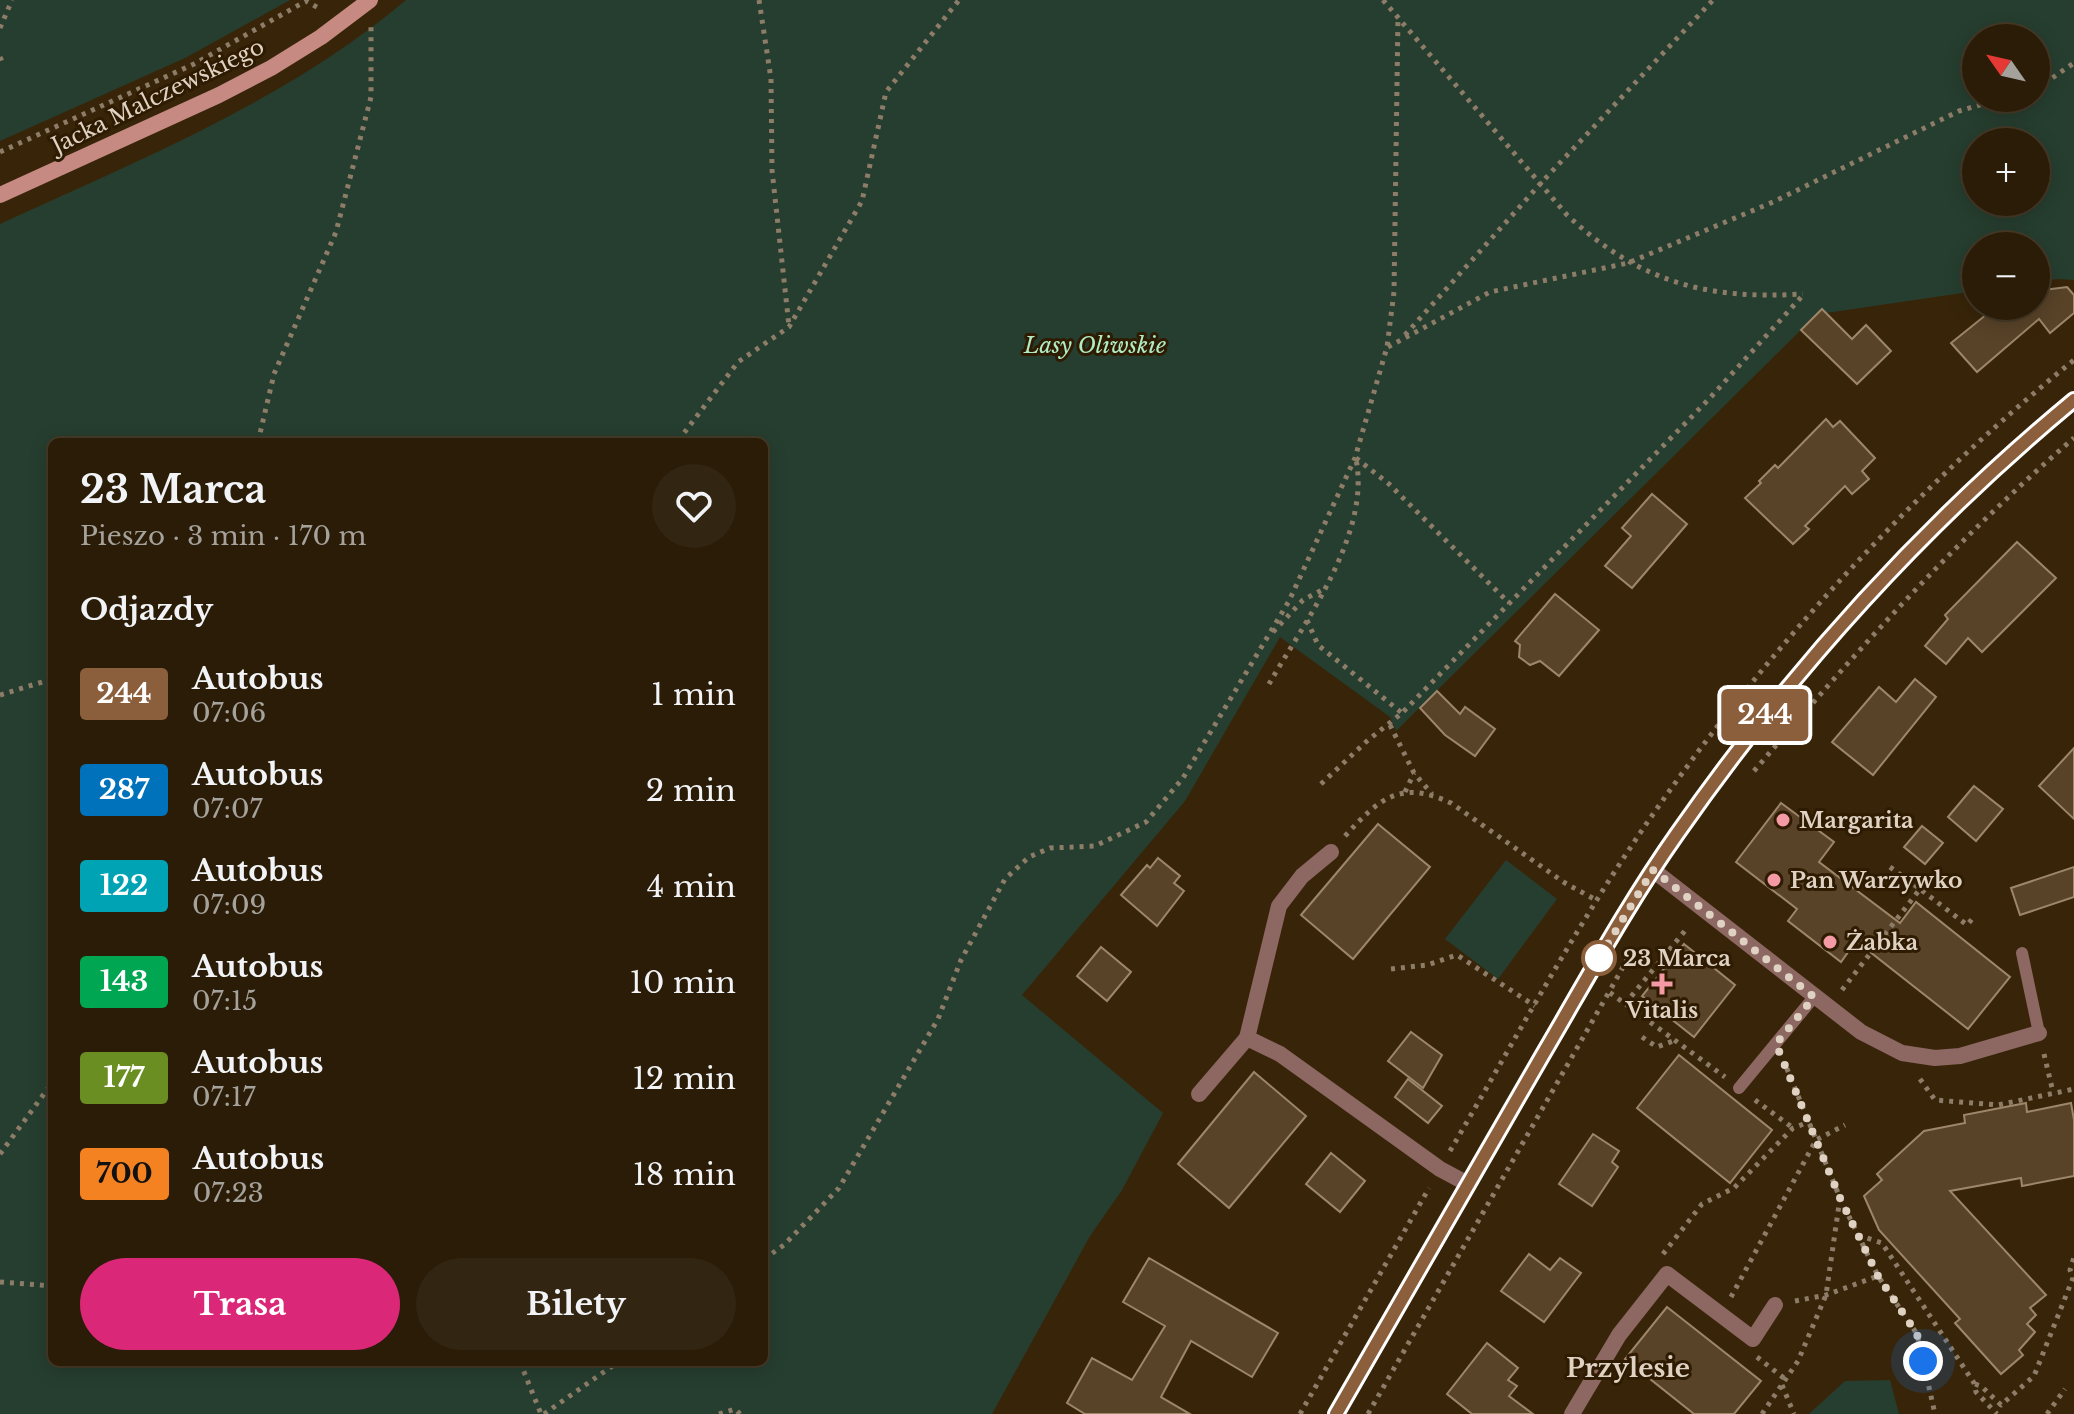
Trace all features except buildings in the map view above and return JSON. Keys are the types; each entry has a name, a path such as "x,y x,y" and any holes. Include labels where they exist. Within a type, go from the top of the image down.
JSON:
{"main road":[{"name":"Jacka Malczewskiego","path":"0,195 219,95 271,68 370,7"}],"street":[{"path":"1337,1414 1604,950 1653,870 1744,742 1860,602 1984,478 2074,400"},
{"path":"1199,1094 1247,1038 1279,906 1302,876 1331,852"},
{"path":"1653,870 1861,1032 1902,1053 1935,1058 1960,1056 2039,1033"},
{"path":"1247,1038 1280,1054 1440,1169 1468,1184"},
{"path":"1572,1414 1619,1335 1667,1274 1753,1339 1775,1305"}],"lane":[{"path":"2022,953 2039,1033"},
{"path":"1739,1088 1814,997"}],"path":[{"path":"0,28 12,0"},
{"path":"759,0 771,79 772,170 789,327"},
{"path":"682,438 738,362 789,327 862,201 886,92 959,0"},
{"path":"1321,784 1402,713 1709,399 1804,294 1769,296 1711,292 1667,281 1628,263 1590,237 1567,215 1383,0"},
{"path":"1402,339 1541,183 1713,0"},
{"path":"0,152 194,64 306,1 323,10 329,5"},
{"path":"259,438 274,374 336,232 352,172 371,97 370,7"},
{"path":"768,1256 784,1245 839,1188 938,1019 961,960 1005,879 1029,857 1050,848 1095,846 1146,822 1183,778 1289,601 1355,458 1387,347 1394,292 1398,16"},
{"path":"2050,79 2074,63"},
{"path":"1387,347 1490,292 1628,263 1773,202 1962,110"},
{"path":"1749,777 1883,623 1954,547 2012,491 2074,438"},
{"path":"1355,458 1389,484 1509,603"},
{"path":"1269,684 1348,540 1357,504 1359,473 1355,458"},
{"path":"1266,638 1303,600 1323,589"},
{"path":"1307,619 1318,645 1402,713"},
{"path":"0,695 48,680"},
{"path":"1390,725 1414,773 1433,795"},
{"path":"1405,792 1414,773"},
{"path":"1331,852 1374,805 1405,792 1433,795 1451,803 1565,883 1596,900"},
{"path":"1890,867 1967,925 1972,919"},
{"path":"1828,1007 1920,889"},
{"path":"1625,1004 1689,928 1677,917"},
{"path":"1391,969 1427,965 1457,955 1535,1006"},
{"path":"1368,1414 1629,956"},
{"path":"1609,992 1793,1128"},
{"path":"2039,1033 2053,1092"},
{"path":"1642,1037 1657,1047 1674,1040"},
{"path":"1776,1044 1840,1198 1878,1276 1917,1334 1935,1414"},
{"path":"1902,1053 1935,1100 1998,1105 2074,1089"},
{"path":"0,1154 48,1088"},
{"path":"1667,1274 1662,1253 1702,1204 1734,1188 1793,1128 1809,1122"},
{"path":"1722,1314 1816,1140 1845,1125"},
{"path":"1762,1414 1798,1361 1826,1295 1840,1198"},
{"path":"1858,1234 1882,1243 1974,1383 1976,1392 1997,1414"},
{"path":"1974,1383 2001,1405 2034,1376 2073,1278 2070,1270 2074,1257"},
{"path":"1775,1305 1826,1295 1878,1276"},
{"path":"0,1282 48,1286"},
{"path":"522,1366 542,1414 612,1366"},
{"path":"1782,1385 1794,1414"},
{"path":"2047,1414 2065,1389"},
{"path":"719,1414 735,1409 740,1414"}],"green space":[{"path":"0,0 290,0 185,58 0,141"},
{"name":"Lasy Oliwskie","path":"406,0 2074,0 2074,280 2050,280 2050,232 1962,232 1962,293 1826,313 1822,309 1396,731 1390,717 1280,637 1185,801 1022,995 1163,1113 1122,1190 1090,1236 992,1414 0,1414 0,224 211,126 262,98 360,36"},
{"path":"1506,860 1557,899 1498,979 1445,939"},
{"path":"1890,1380 1899,1414 1809,1414 1845,1381"}],"bus line":[{"name":"244","path":"1336,1414 1636,895 1736,752 1860,602 1984,478 2074,400"}],"place":[{"name":"Margarita","path":"1783,820"},
{"name":"Pan Warzywko","path":"1774,880"},
{"name":"Żabka","path":"1830,942"},
{"name":"23 Marca","path":"1599,958"},
{"name":"Vitalis","path":"1662,984"}],"district":[{"name":"Przylesie","path":"1628,1368"}],"route":[{"path":"1599,958 1596,963 1653,870 1814,997 1776,1044 1840,1198 1878,1276 1917,1334 1923,1361"}]}
